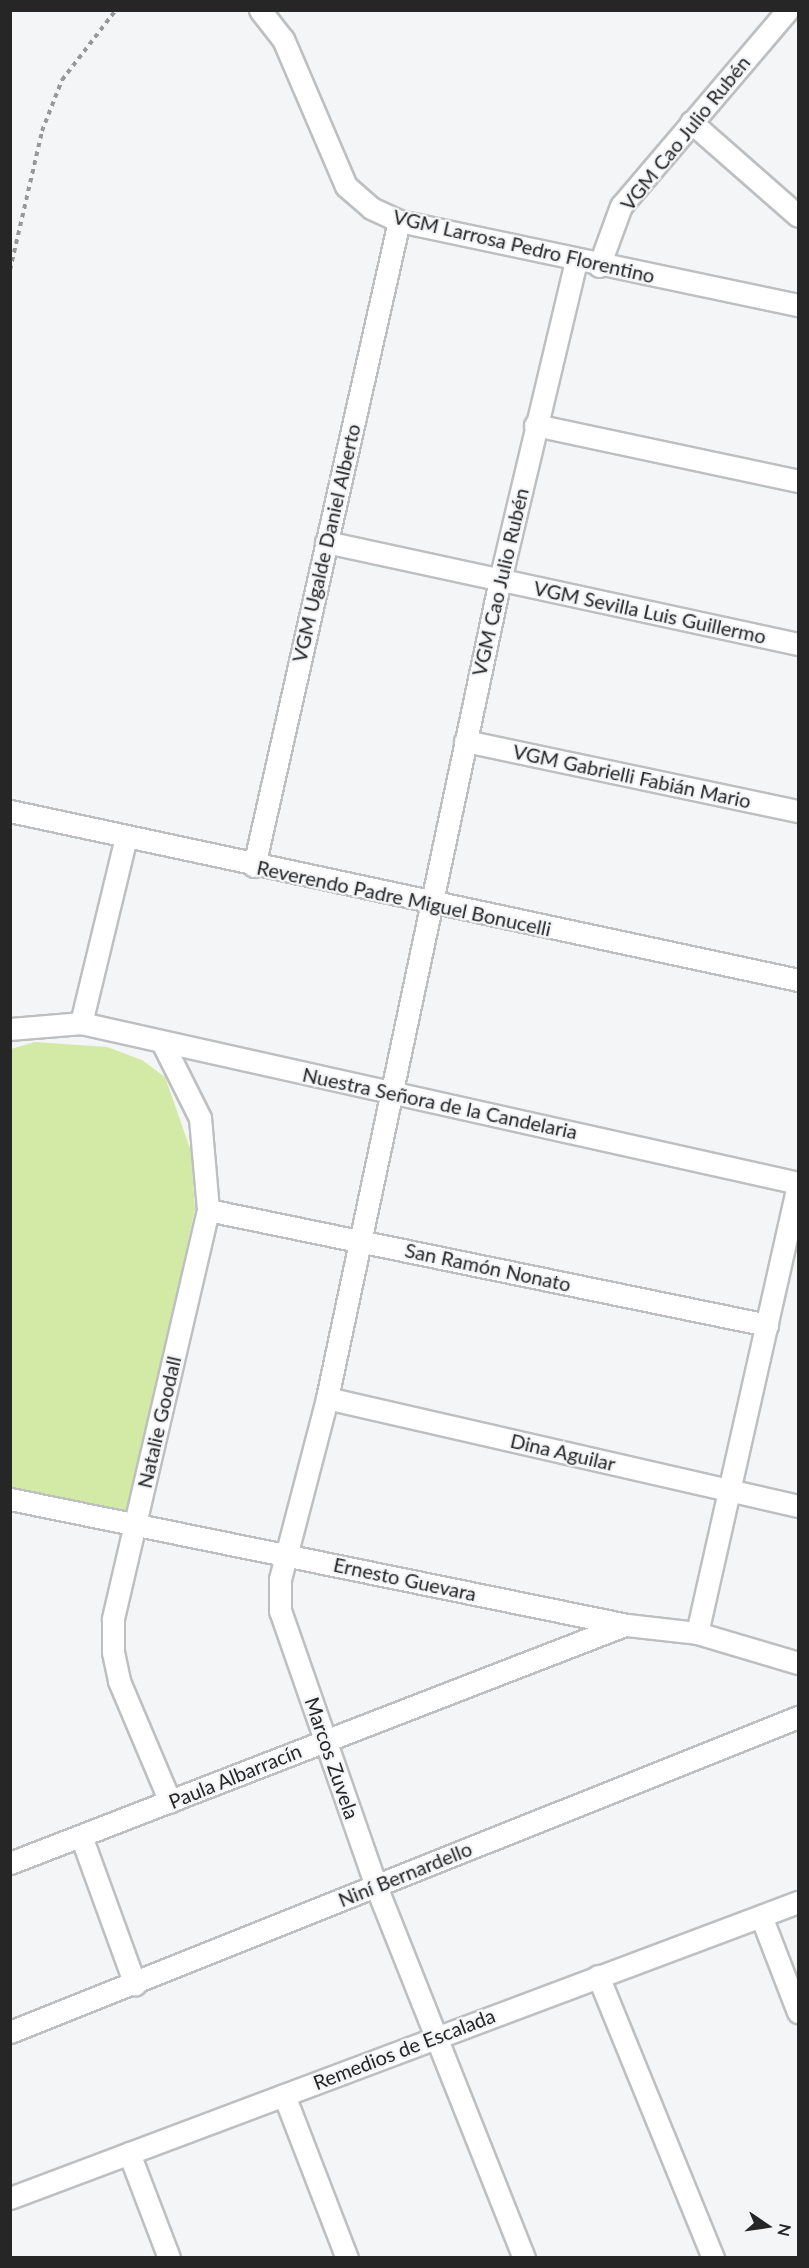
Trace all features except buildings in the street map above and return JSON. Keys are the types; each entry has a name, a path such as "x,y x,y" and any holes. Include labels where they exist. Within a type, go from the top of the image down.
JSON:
{"street":[{"name":"VGM Larrosa Pedro Florentino","path":"260,10 283,39 346,186 371,208 399,221 599,266 798,305"},
{"name":"VGM Cao Julio Rubén","path":"599,266 621,206 691,122 790,18"},
{"path":"691,122 798,216"},
{"name":"VGM Ugalde Daniel Alberto","path":"254,866 399,221"},
{"name":"VGM Cao Julio Rubén","path":"391,1092 500,580 535,425 576,261"},
{"path":"535,425 798,482"},
{"name":"VGM Sevilla Luis Guillermo","path":"326,542 798,644"},
{"name":"VGM Gabrielli Fabián Mario","path":"465,741 798,811"},
{"name":"Reverendo Padre Miguel Bonucelli","path":"10,811 431,905 798,980"},
{"path":"81,1023 126,837"},
{"name":"Nuestra Señora de la Candelaria","path":"10,1029 81,1023 798,1184"},
{"name":"Natalie Goodall","path":"162,1042 200,1118 208,1210 113,1619 113,1653 119,1681 170,1802"},
{"name":"Marcos Zuvela","path":"391,1092 327,1398 288,1554 280,1611 376,1886 438,2036 524,2258"},
{"path":"697,1633 798,1184"},
{"name":"San Ramón Nonato","path":"208,1210 767,1325"},
{"name":"Dina Aguilar","path":"327,1398 798,1506"},
{"name":"Ernesto Guevara","path":"10,1499 627,1625 697,1633 798,1663"},
{"name":"Paula Albarracín","path":"10,1863 627,1625"},
{"name":"Niní Bernardello","path":"10,2032 135,1984 798,1717"},
{"path":"81,1836 135,1984"},
{"name":"Remedios de Escalada","path":"10,2198 798,1902"},
{"path":"761,1916 798,2012"},
{"path":"598,1976 713,2258"},
{"path":"284,2094 347,2258"},
{"path":"129,2153 169,2258"}],"path":[{"path":"10,270 42,131 62,80 116,10"}],"green space":[{"path":"35,1042 107,1047 142,1060 165,1077 191,1151 195,1209 128,1519 11,1493 11,1049"}]}
